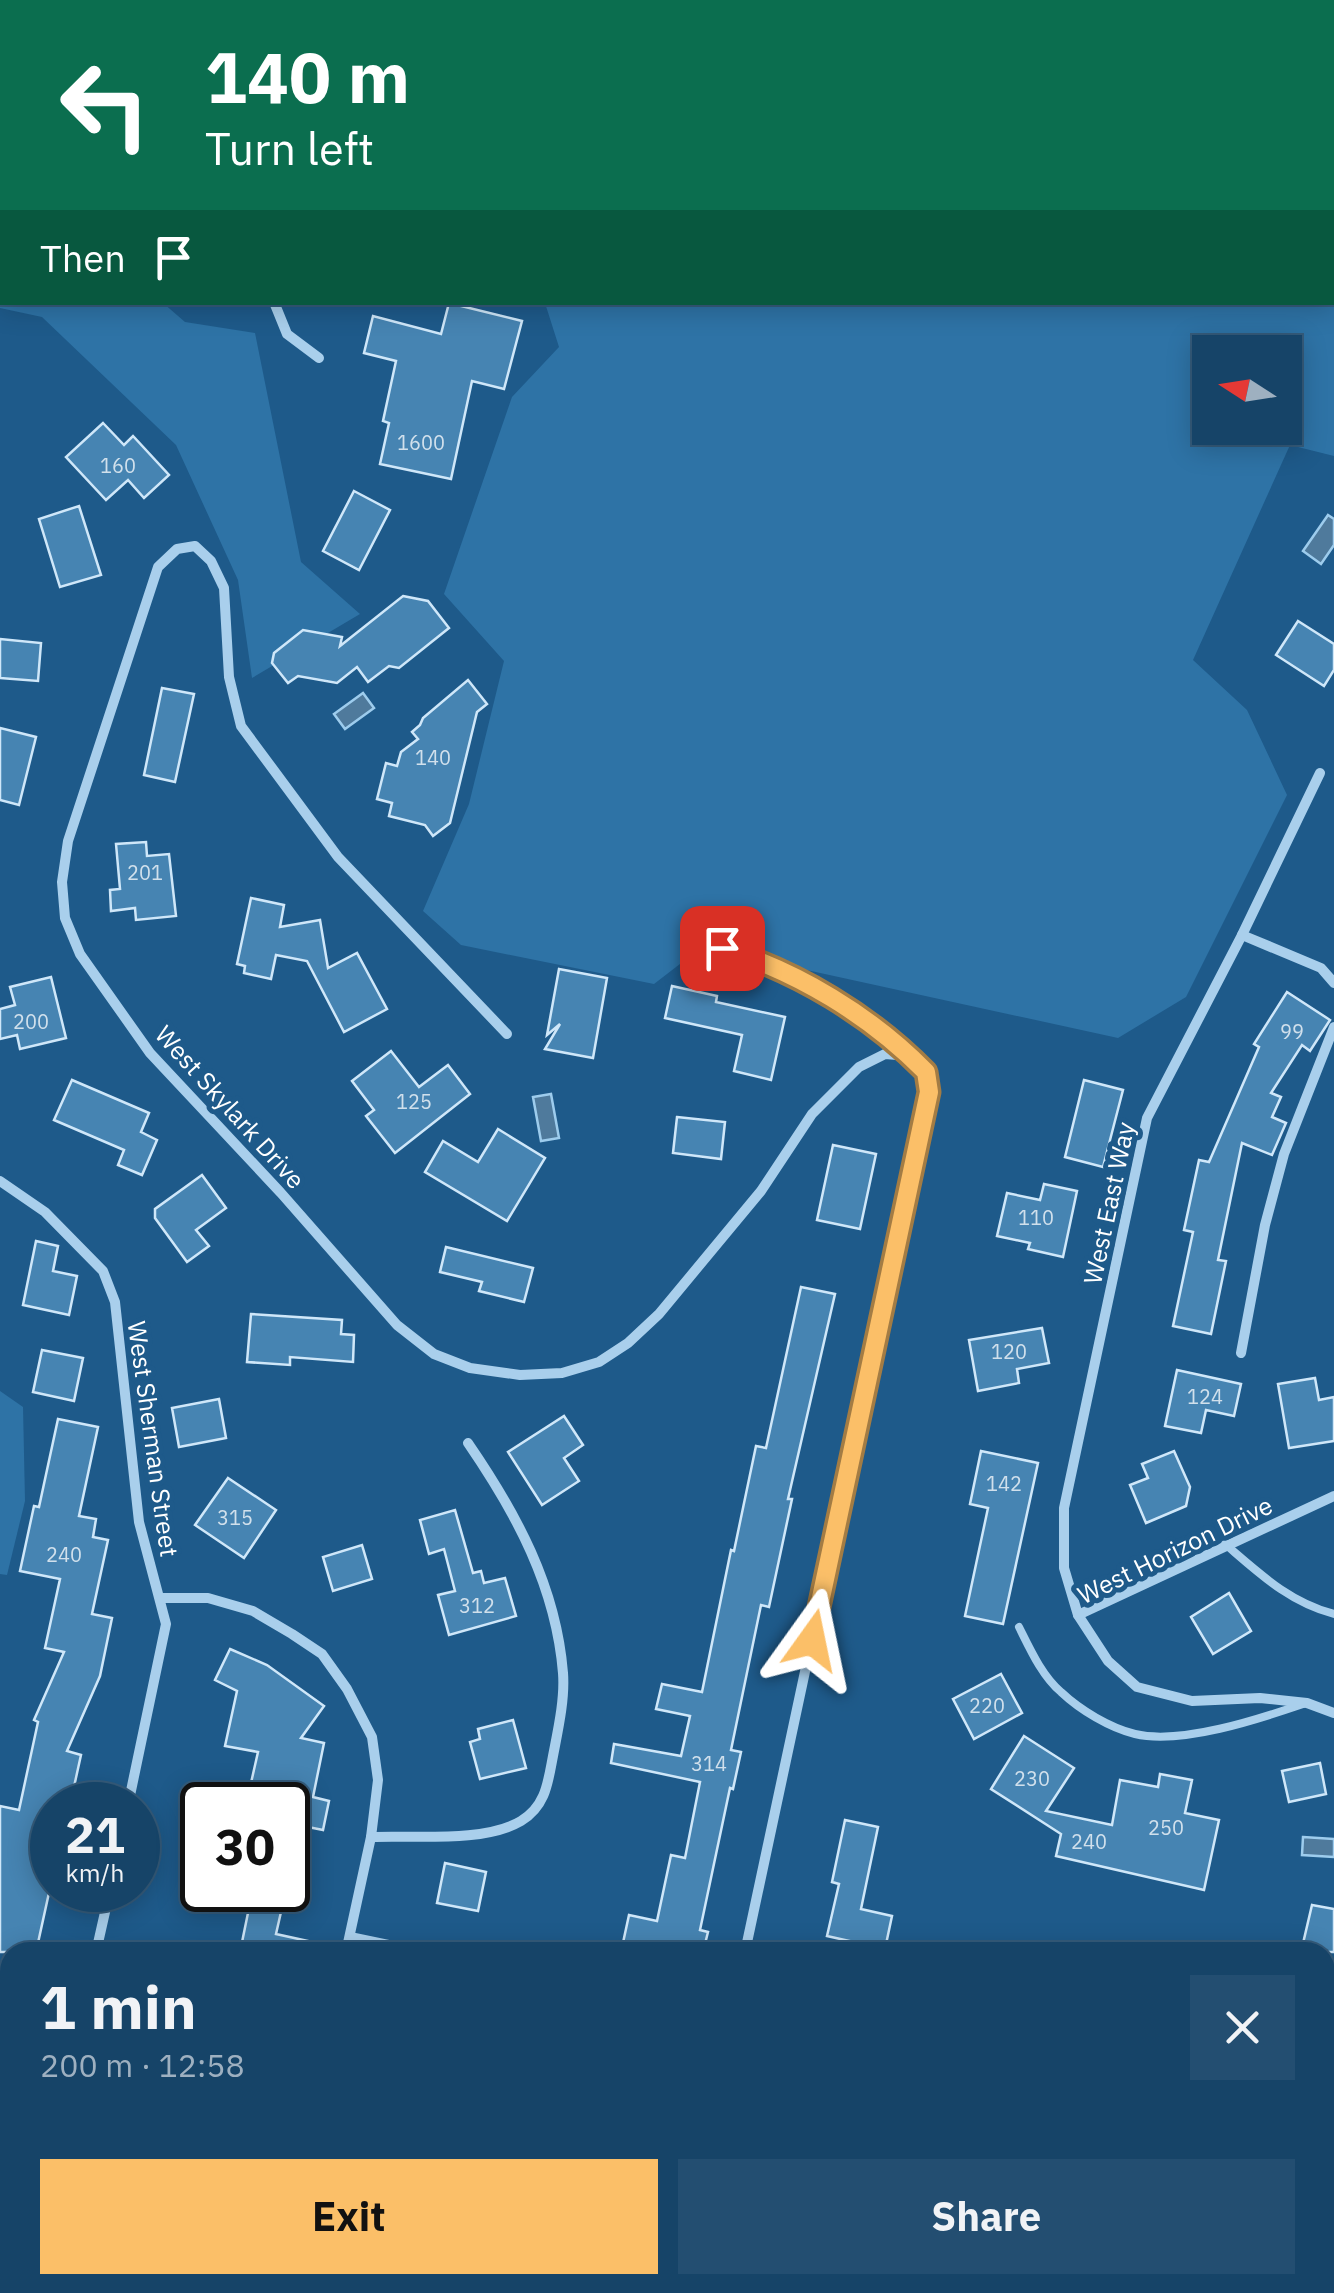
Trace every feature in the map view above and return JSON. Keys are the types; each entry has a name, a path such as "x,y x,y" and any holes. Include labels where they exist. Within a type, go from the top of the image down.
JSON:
{"street":[{"path":"275,305 287,334 320,358"},
{"name":"West Skylark Drive","path":"507,1034 338,858 241,726 229,677 224,588 211,561 195,546 177,548 158,567 68,841 62,882 65,918 80,954 150,1053 282,1193 397,1326 434,1354 470,1368 520,1375 562,1373 599,1362 628,1343 659,1314 761,1191 812,1114 860,1067 885,1054 910,1056"},
{"name":"West East Way","path":"1078,1614 1064,1568 1064,1508 1147,1118 1320,773"},
{"path":"1242,935 1321,968 1334,984"},
{"path":"1241,1353 1264,1225 1284,1154 1334,1027"},
{"path":"747,1942 929,1092 926,1072 910,1056"},
{"name":"West Sherman Street","path":"0,1181 46,1212 103,1271 115,1302 140,1522 166,1624 133,1782"},
{"path":"371,1837 479,1834 508,1828 540,1805 547,1787 564,1676 552,1608 530,1545 468,1443"},
{"name":"West Horizon Drive","path":"1334,1496 1078,1614 1108,1661 1137,1686 1192,1701 1260,1698 1308,1703 1334,1714"},
{"path":"160,1598 208,1598 254,1611 322,1654 346,1690 372,1738 378,1780 371,1837 349,1942"},
{"path":"98,1942 105,1912"},
{"path":"350,1937 374,1942"}],"lane":[{"path":"722,948 759,960 847,1006 910,1056"},
{"path":"1225,1544 1283,1594 1334,1614"},
{"path":"1018,1627 1036,1662 1059,1692 1100,1719 1137,1734 1189,1734 1256,1720 1308,1703"}],"shaded area":[{"path":"165,305 185,322 255,333 301,562 360,614 252,678 238,580 176,445 42,317 0,308"},
{"path":"546,305 1334,305 1334,456 1290,445 1193,660 1247,710 1287,795 1186,997 1118,1038 702,947 654,984 461,945 423,911 469,804 504,661 444,594 512,397 559,347"},
{"path":"1328,515 1334,519 1334,545 1321,564 1303,551"},
{"path":"363,693 374,708 345,729 334,714"},
{"path":"551,1094 559,1138 541,1141 533,1097"},
{"path":"0,1391 23,1407 25,1501 7,1575 0,1574"},
{"path":"1303,1837 1334,1839 1334,1857 1302,1855"}],"building":[{"path":"448,305 522,321 504,389 472,381 451,479 380,464 389,423 383,421 396,361 364,353 373,316 441,334"},
{"path":"103,423 124,445 133,436 169,475 144,498 128,480 106,500 66,457"},
{"path":"354,491 390,510 359,570 323,551"},
{"path":"79,506 101,575 60,587 39,519"},
{"path":"403,596 428,601 449,628 399,668 389,666 368,682 357,667 337,683 298,676 288,683 272,663 274,653 303,630 342,637 340,646"},
{"path":"1298,621 1334,644 1334,670 1324,686 1276,655"},
{"path":"0,639 41,643 38,681 0,678"},
{"path":"468,680 487,704 477,712 450,823 433,836 425,825 389,816 392,803 377,799 386,763 397,766 401,752 418,739 412,732 423,718"},
{"path":"162,688 194,694 175,782 144,775"},
{"path":"0,728 36,737 19,805 0,800"},
{"path":"146,842 147,856 169,854 176,916 136,920 135,908 111,911 110,890 120,889 116,844"},
{"path":"251,898 284,905 280,927 320,920 328,968 357,953 387,1009 344,1032 307,961 276,955 271,979 244,973 245,966 237,964"},
{"path":"559,969 607,978 593,1058 545,1049 560,1024 547,1035"},
{"path":"51,977 66,1038 20,1049 17,1035 0,1039 0,1009 15,1005 10,987"},
{"path":"672,986 717,996 716,1002 785,1017 771,1080 734,1071 742,1035 665,1018"},
{"path":"1287,992 1330,1020 1310,1051 1302,1045 1271,1093 1281,1097 1272,1117 1286,1123 1272,1155 1242,1143 1218,1260 1226,1261 1211,1334 1173,1326 1193,1232 1184,1230 1199,1160 1209,1162 1259,1047 1254,1044"},
{"path":"391,1051 419,1087 448,1065 470,1094 395,1153 366,1116 374,1110 352,1081"},
{"path":"72,1080 149,1113 141,1132 157,1140 142,1175 118,1165 124,1150 54,1120"},
{"path":"1084,1080 1123,1090 1103,1167 1065,1157"},
{"path":"677,1117 725,1122 721,1159 673,1153"},
{"path":"498,1129 545,1158 507,1221 425,1172 443,1141 478,1162"},
{"path":"833,1145 876,1154 860,1229 817,1220"},
{"path":"202,1175 226,1208 196,1230 209,1246 187,1262 155,1218 155,1209"},
{"path":"1044,1184 1077,1191 1063,1257 1028,1249 1030,1243 997,1236 1007,1193 1040,1200"},
{"path":"36,1241 58,1246 53,1271 77,1276 69,1315 23,1305"},
{"path":"446,1247 533,1268 524,1302 479,1291 482,1282 440,1272"},
{"path":"801,1287 835,1294 788,1499 792,1499 769,1607 761,1605 731,1750 741,1752 700,1930 708,1932 706,1942 623,1942 629,1915 657,1921 671,1855 685,1858 700,1782 611,1763 614,1744 681,1756 690,1716 656,1709 662,1684 702,1692 756,1446 766,1448"},
{"path":"251,1314 342,1320 341,1334 354,1335 353,1362 290,1357 290,1365 247,1362"},
{"path":"1042,1328 1049,1363 1017,1369 1019,1383 978,1391 969,1340"},
{"path":"42,1350 83,1358 74,1401 33,1392"},
{"path":"1177,1370 1241,1384 1234,1416 1206,1410 1201,1433 1165,1426"},
{"path":"1315,1378 1319,1400 1334,1397 1334,1441 1289,1448 1278,1384"},
{"path":"219,1399 226,1438 179,1447 172,1408"},
{"path":"564,1416 583,1445 564,1458 579,1481 542,1505 508,1452"},
{"path":"58,1419 98,1427 79,1516 96,1519 93,1537 108,1540 92,1614 112,1618 100,1676 67,1751 81,1755 75,1782 30,1782 30,1912 45,1912 38,1942 0,1942 0,1806 19,1810 38,1722 34,1720 64,1652 45,1648 60,1579 20,1571 34,1506 39,1507"},
{"path":"981,1451 1038,1463 1003,1624 965,1616 988,1508 970,1504"},
{"path":"1174,1451 1190,1487 1186,1506 1146,1523 1130,1485 1148,1478 1142,1464"},
{"path":"228,1478 276,1510 244,1558 195,1525"},
{"path":"455,1510 473,1573 481,1571 484,1583 505,1578 516,1616 449,1635 438,1595 455,1591 444,1549 429,1554 420,1520"},
{"path":"362,1545 372,1579 333,1591 323,1557"},
{"path":"1229,1593 1251,1631 1213,1654 1191,1617"},
{"path":"230,1649 267,1665 324,1706 301,1738 324,1743 313,1797 329,1801 323,1830 310,1827 310,1782 251,1782 258,1752 225,1746 237,1691 215,1680"},
{"path":"1001,1674 1022,1713 974,1739 953,1699"},
{"path":"513,1720 526,1768 480,1779 470,1742 480,1739 478,1729"},
{"path":"1024,1736 1074,1768 1046,1811 1112,1825 1120,1780 1158,1787 1160,1774 1192,1780 1185,1813 1219,1820 1204,1890 1056,1856 1061,1834 991,1789"},
{"path":"1320,1763 1326,1794 1289,1802 1282,1771"},
{"path":"845,1820 878,1827 861,1909 892,1916 886,1942 854,1942 827,1936 839,1884 832,1882"},
{"path":"445,1863 486,1872 478,1911 437,1903"},
{"path":"1312,1905 1334,1909 1334,1942 1303,1942"},
{"path":"248,1912 281,1912 276,1934 312,1942 242,1942"}],"route":[{"path":"722,948 759,960 847,1006 926,1072 929,1092 812,1640"}]}
